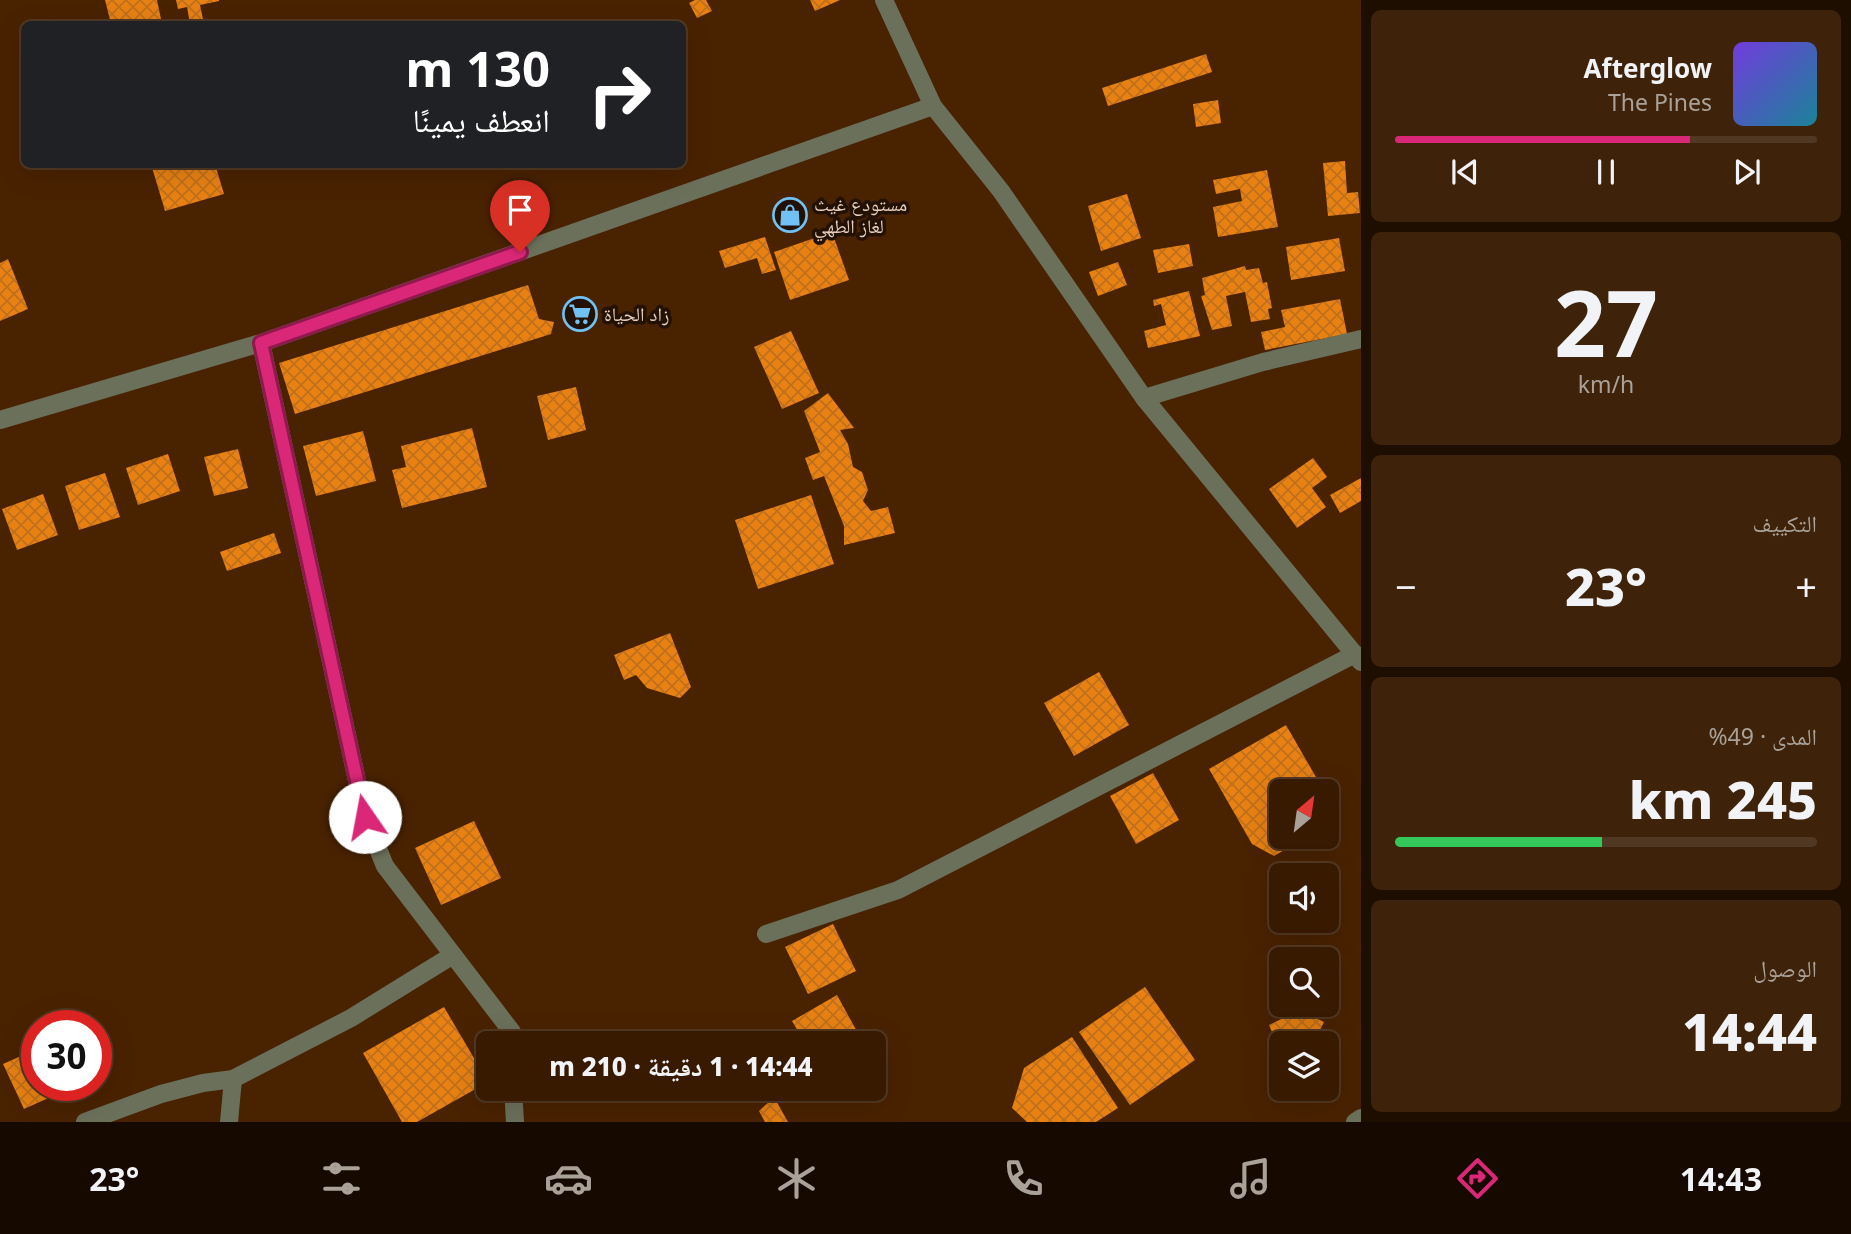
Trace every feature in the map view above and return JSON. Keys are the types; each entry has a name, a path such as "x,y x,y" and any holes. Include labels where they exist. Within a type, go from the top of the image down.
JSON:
{"street":[{"path":"766,934 898,890 1358,658 1144,398 1001,191 933,106 884,0"},
{"path":"0,420 261,343 933,106"},
{"path":"1144,398 1263,362 1361,339"},
{"path":"261,343 365,817 385,866 511,1031"},
{"path":"85,1122 161,1094 203,1083 233,1079 351,1018 453,955"},
{"path":"229,1122 233,1079"},
{"path":"514,1101 515,1122"},
{"path":"1355,1122 1361,1118"}],"building":[{"path":"105,0 157,0 161,21 110,21"},
{"path":"176,0 219,0 200,5 203,21 189,21 187,7 178,9"},
{"path":"706,0 712,11 697,18 689,3"},
{"path":"810,0 840,0 815,11"},
{"path":"1206,54 1212,72 1108,106 1102,88"},
{"path":"1218,100 1221,123 1196,127 1193,104"},
{"path":"1345,161 1347,193 1358,192 1360,213 1328,216 1323,163"},
{"path":"152,168 216,168 224,194 165,211"},
{"path":"1267,170 1278,227 1218,237 1213,207 1242,201 1240,189 1216,194 1213,180"},
{"path":"1127,194 1141,238 1101,251 1088,206"},
{"path":"832,232 849,280 790,300 774,252"},
{"path":"765,237 776,270 762,274 757,258 725,268 719,251"},
{"path":"1339,238 1345,271 1291,280 1286,247"},
{"path":"1189,244 1193,266 1158,273 1153,250"},
{"path":"8,259 28,309 0,321 0,263"},
{"path":"1118,262 1127,285 1098,296 1089,272"},
{"path":"1245,266 1246,270 1259,268 1263,283 1267,282 1272,308 1268,309 1270,319 1251,322 1245,292 1226,296 1232,326 1212,330 1201,296 1205,295 1202,278"},
{"path":"528,285 539,319 554,322 551,334 295,414 279,363"},
{"path":"1189,291 1200,336 1148,348 1144,331 1166,325 1161,304 1154,306 1153,300"},
{"path":"1340,299 1347,334 1265,350 1261,332 1285,327 1281,310"},
{"path":"791,331 819,393 782,409 754,347"},
{"path":"576,387 586,430 548,440 537,396"},
{"path":"828,393 854,428 840,430 848,444 853,467 862,472 868,490 863,501 871,511 888,507 895,533 844,545 844,526 824,476 813,480 805,458 820,452 804,411"},
{"path":"472,428 487,487 402,508 392,470 406,467 401,446"},
{"path":"363,431 376,481 316,496 303,446"},
{"path":"238,449 248,488 214,496 204,457"},
{"path":"168,454 180,491 138,505 126,468"},
{"path":"1313,458 1327,477 1312,488 1326,507 1297,528 1269,489"},
{"path":"105,473 120,517 79,530 65,486"},
{"path":"1361,478 1361,501 1340,513 1330,495"},
{"path":"43,494 58,535 17,550 2,509"},
{"path":"811,495 834,564 758,589 735,520"},
{"path":"274,533 281,553 227,571 220,552"},
{"path":"670,633 691,687 680,698 647,688 636,675 624,680 614,655"},
{"path":"1099,672 1129,725 1074,756 1044,703"},
{"path":"1286,725 1317,779 1269,779 1269,849 1286,849 1274,856 1252,844 1209,769"},
{"path":"1153,773 1179,820 1136,844 1110,796"},
{"path":"474,821 501,878 441,905 415,848"},
{"path":"833,924 856,971 808,994 785,947"},
{"path":"1145,987 1195,1060 1130,1105 1079,1032"},
{"path":"837,995 857,1031 798,1031 792,1021"},
{"path":"444,1007 476,1062 476,1089 417,1122 402,1122 363,1053"},
{"path":"1286,1017 1314,1017 1324,1022 1320,1031 1272,1031 1269,1025"},
{"path":"1072,1037 1118,1108 1096,1122 1027,1122 1012,1108 1024,1068"},
{"path":"21,1056 21,1101 42,1101 24,1109 3,1064"},
{"path":"770,1101 776,1101 788,1122 765,1122 759,1111"}],"place":[{"name":"مستودع غيث لغاز الطهي","path":"790,215"},
{"name":"زاد الحياة","path":"580,314"}],"route":[{"path":"365,817 261,343 520,252"}]}
